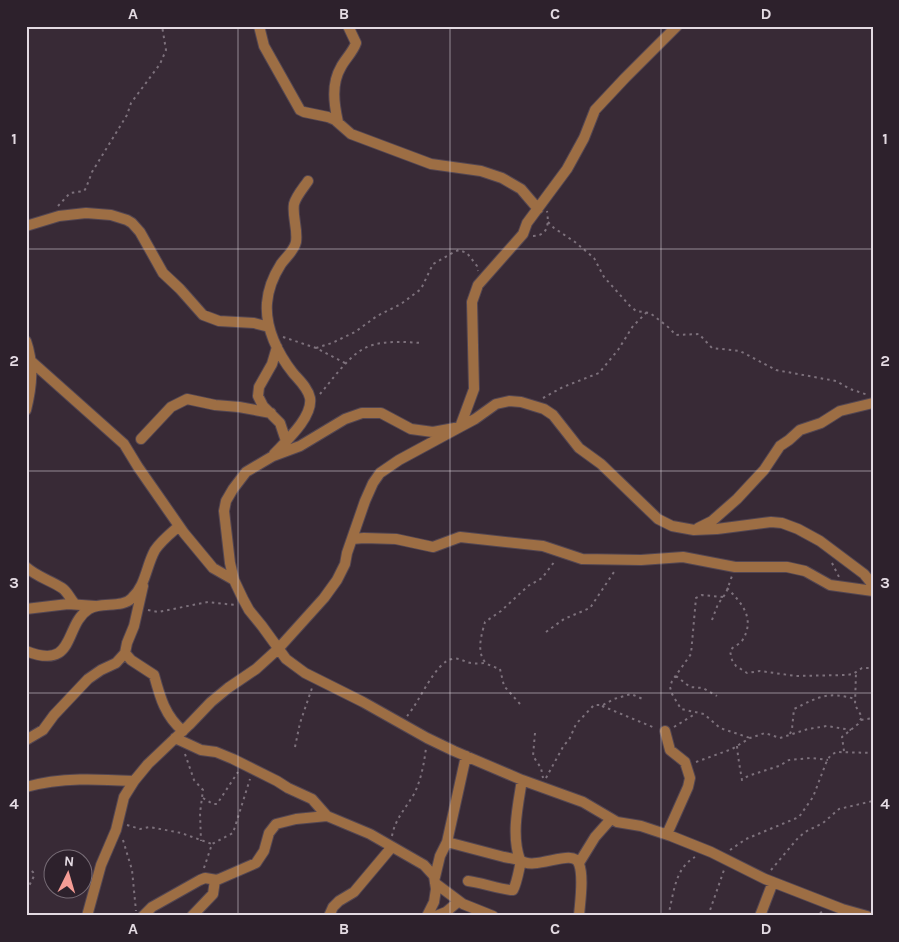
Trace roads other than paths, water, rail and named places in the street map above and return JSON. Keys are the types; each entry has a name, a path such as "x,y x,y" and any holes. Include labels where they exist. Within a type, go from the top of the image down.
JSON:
{"street":[{"path":"259,26 264,46 300,110 328,117 338,122 351,134 431,164 481,171 502,178 521,189 538,209"},
{"path":"338,122 334,101 339,71 356,43 348,26"},
{"path":"460,427 474,389 472,302 478,285 521,236 567,170 584,138 595,110 677,26"},
{"path":"273,456 299,427 310,405 310,398 306,389 284,360 277,347 270,330 267,304 270,288 281,264 292,251 296,242 294,202 308,181"},
{"path":"26,226 59,216 86,213 111,215 126,220 132,223 140,232 162,273 180,289 203,315 219,321 254,324 270,330"},
{"path":"26,341 32,362 32,380 26,410"},
{"path":"277,347 272,364 259,387 258,396 262,406 280,423 286,441"},
{"path":"32,362 124,444 138,468 179,526 213,568 234,580"},
{"path":"141,439 172,406 187,399 271,414"},
{"path":"87,916 101,865 116,827 124,797 134,781 148,764 179,736 211,702 278,649 314,610 337,580 345,564 352,539 373,483 380,473 399,460 475,419 496,404 509,401 532,404 553,415 579,448 601,464 658,519 672,526 694,530 771,522 782,523 798,528 820,541 864,574 873,585"},
{"path":"694,530 712,521 737,499 764,470 780,446 800,430 821,423 840,411 873,403"},
{"path":"460,427 433,432 422,431 411,429 381,413 362,413 335,424 300,446 273,456 246,472 232,489 226,501 224,511 234,580 246,606 266,630 286,659 305,673 466,756 522,780 583,802 622,824 641,826 666,834 719,856 769,880 833,906 867,916"},
{"path":"26,740 43,730 54,715 88,679 100,670 113,666 125,653 139,608 144,580 154,551 179,526"},
{"path":"352,539 396,539 433,547 460,537 543,546 582,559 682,557 735,567 797,568 830,585 873,591"},
{"path":"26,567 64,589 75,604"},
{"path":"26,651 44,657 62,651 80,618 88,609 124,603 132,599 144,580"},
{"path":"26,609 75,604 98,606"},
{"path":"125,653 131,660 154,675 167,714 179,736 201,750 216,752 309,797 327,816 370,834 391,848 424,865 435,880 459,901 493,916"},
{"path":"665,730 671,752 687,765 690,783 666,834"},
{"path":"427,916 434,902 435,880 440,856 447,842 466,756"},
{"path":"26,787 65,780 104,779 134,781"},
{"path":"468,881 482,882 513,890 521,860 516,838 517,812 522,780"},
{"path":"140,915 200,880 205,878 215,880 256,863 264,851 269,833 276,824 296,819 327,816"},
{"path":"579,863 595,837 611,819"},
{"path":"447,842 521,860 527,864 571,857 576,859 579,863 581,882 580,916"},
{"path":"330,916 333,907 354,892 391,848"},
{"path":"192,916 214,894 215,880"},
{"path":"760,916 769,880"},
{"path":"436,916 446,912 459,901"}]}
